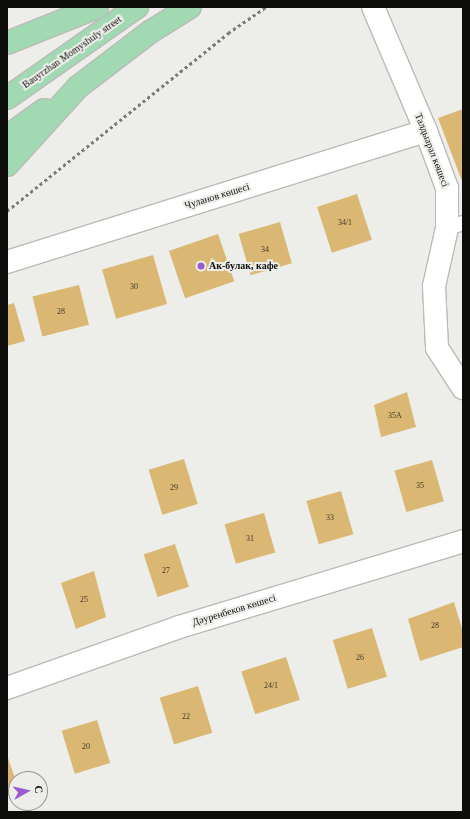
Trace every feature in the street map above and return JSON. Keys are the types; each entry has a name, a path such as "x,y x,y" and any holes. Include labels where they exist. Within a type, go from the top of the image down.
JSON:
{"main road":[{"path":"7,44 74,11 97,7"},
{"name":"Bauyrzhan Momyshuly street","path":"7,98 138,7"},
{"path":"7,137 78,87 150,32 190,7"},
{"path":"7,165 78,87"}],"street":[{"path":"360,7 383,30"},
{"name":"Талдыарал көшесі","path":"373,7 426,131 447,188 455,226 434,286 437,348 463,388"},
{"name":"Чуланов көшесі","path":"7,262 426,131"},
{"name":"Дәуренбеков көшесі","path":"7,688 179,627 463,541"}],"path":[{"path":"7,212 228,33 266,7"}],"building":[{"path":"463,109 463,184 438,118"},
{"path":"357,194 372,240 332,253 317,207"},
{"path":"280,222 292,263 251,275 239,234"},
{"name":"Ак-булак, кафе","path":"218,234 234,281 185,298 169,251"},
{"path":"153,255 167,304 116,319 102,270"},
{"path":"79,285 89,325 42,336 32,297"},
{"path":"14,303 25,341 7,346 7,305"},
{"path":"407,392 416,427 381,437 374,405"},
{"path":"184,459 198,504 162,515 149,470"},
{"path":"432,460 444,501 406,512 395,471"},
{"path":"341,491 353,534 319,544 306,501"},
{"path":"264,513 275,552 236,564 225,524"},
{"path":"175,544 189,587 158,597 144,554"},
{"path":"94,571 106,617 76,629 61,583"},
{"path":"454,602 463,632 463,647 420,661 408,619"},
{"path":"372,628 387,677 348,689 333,640"},
{"path":"286,657 300,700 255,714 241,672"},
{"path":"198,686 212,733 174,745 160,698"},
{"path":"97,720 110,763 75,774 62,731"},
{"path":"7,755 13,771 8,771 7,796"}],"place":[{"name":"Ак-булак, кафе","path":"201,266"}]}
